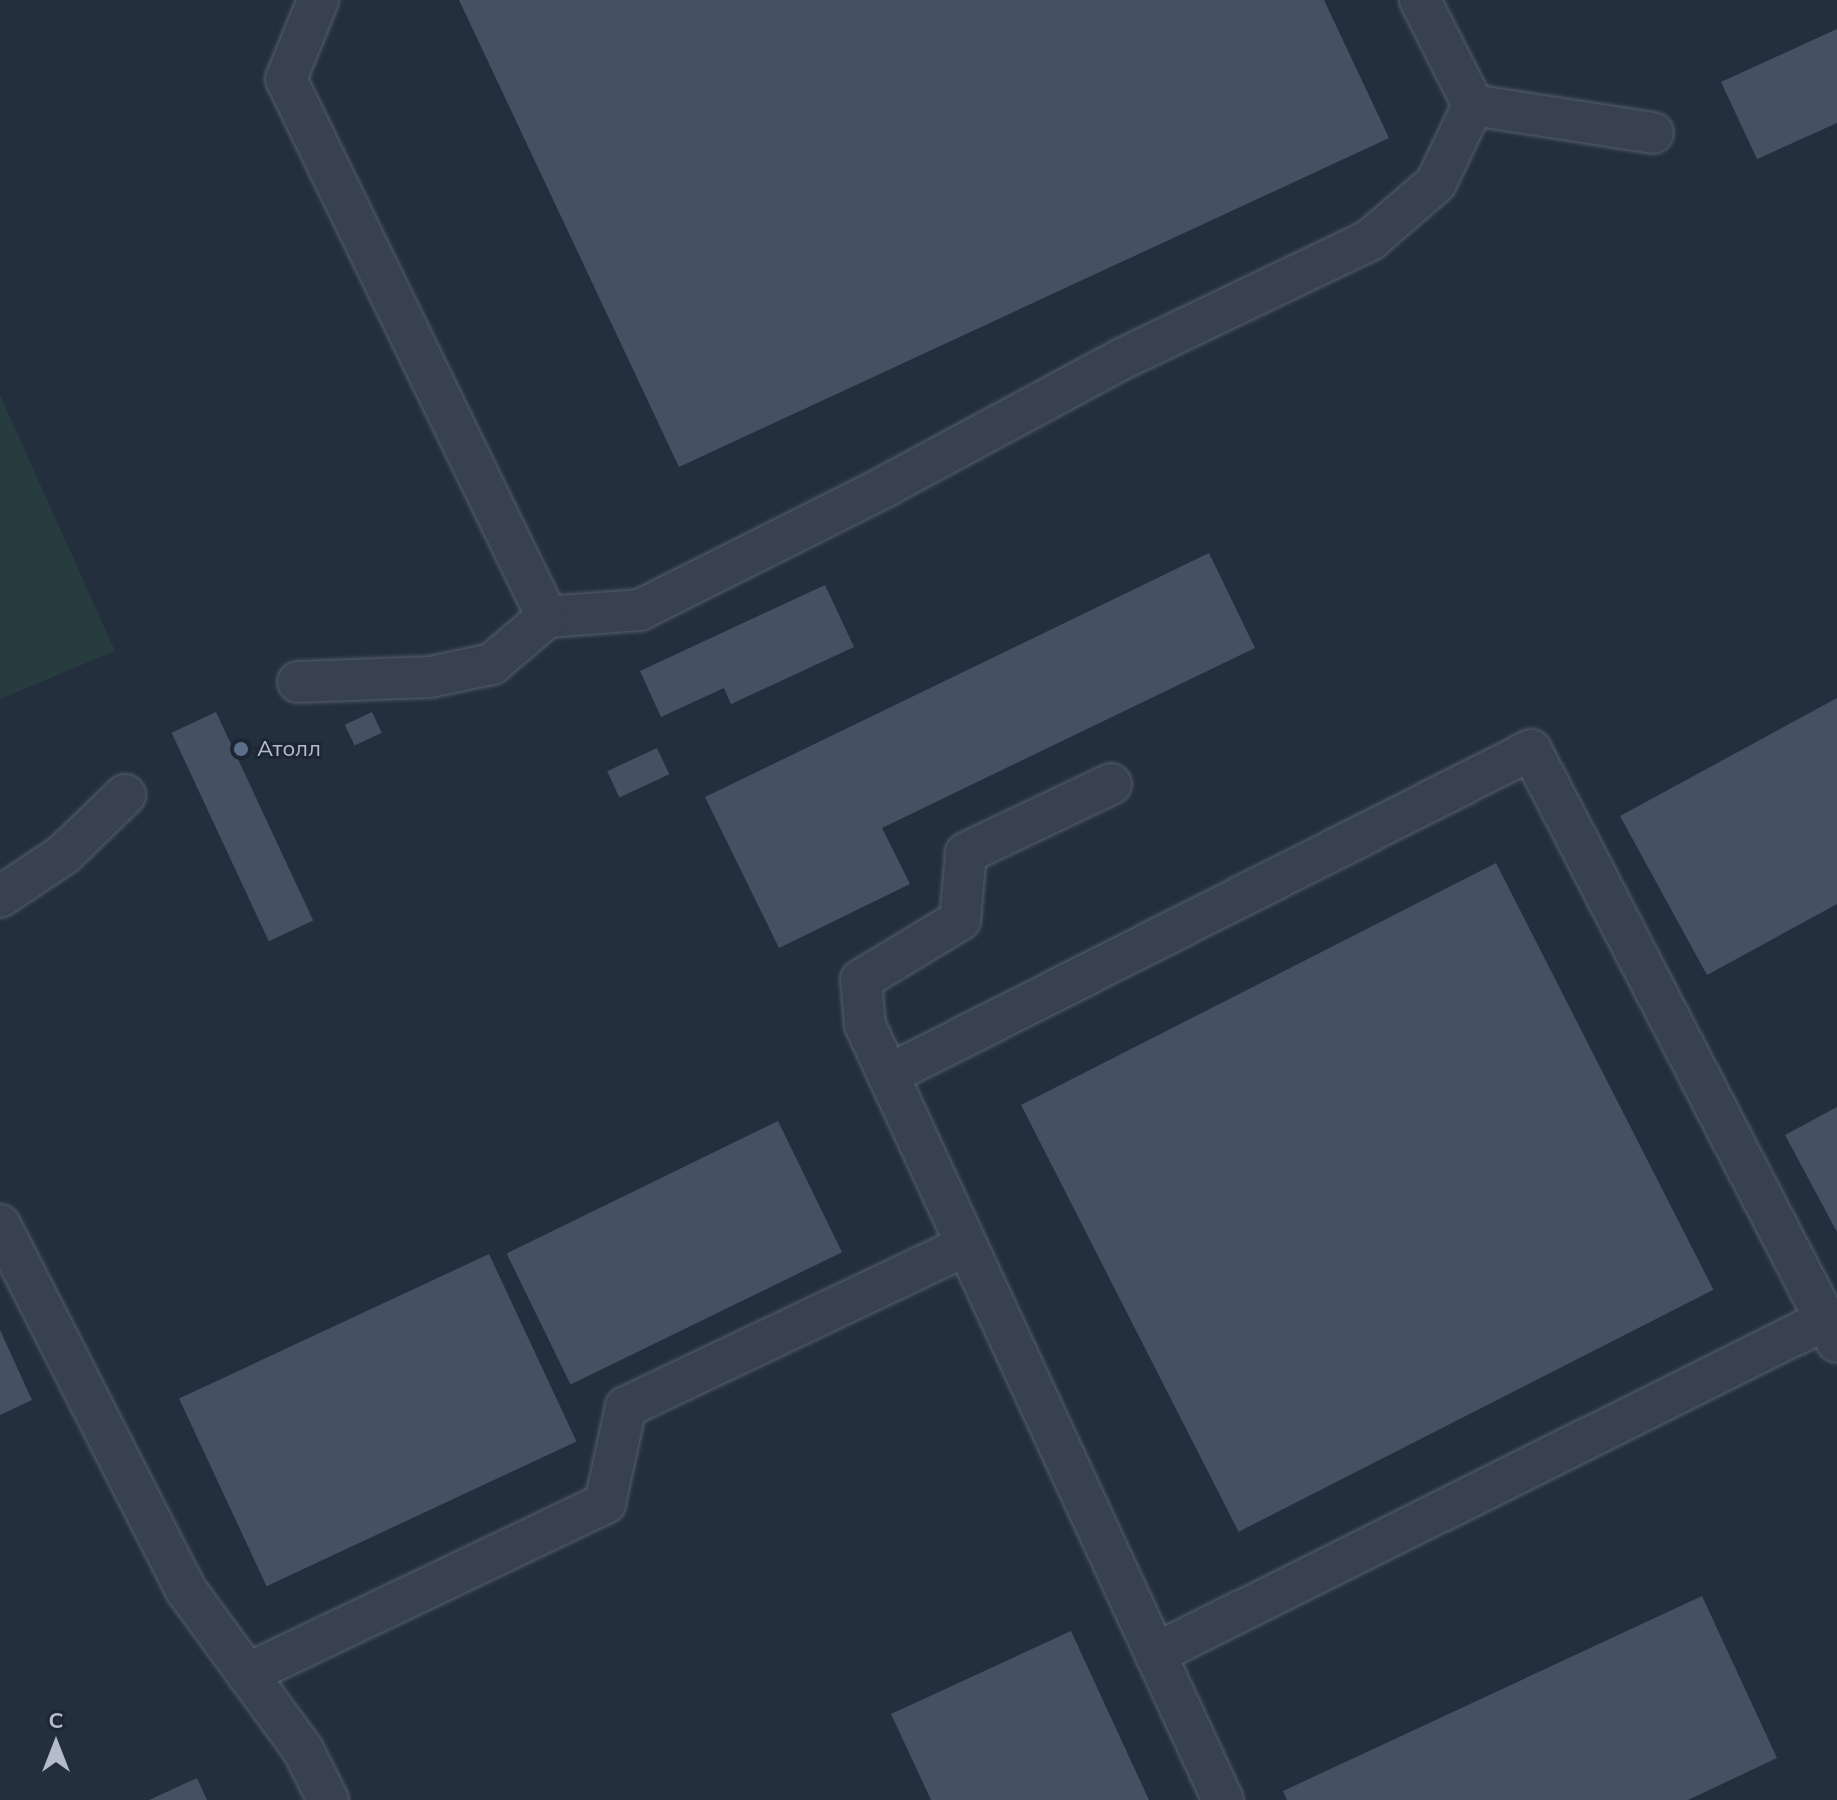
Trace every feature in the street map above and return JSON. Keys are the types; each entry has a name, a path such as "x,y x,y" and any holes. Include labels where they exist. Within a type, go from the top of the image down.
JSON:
{"lane":[{"path":"318,0 286,79 547,617"},
{"path":"1420,0 1473,105"},
{"path":"298,682 430,677 492,664 547,617 640,610 888,485 1124,358 1370,240 1436,183 1473,105"},
{"path":"1473,105 1653,133"},
{"path":"888,1075 1531,750 1831,1331 1155,1654"},
{"path":"1111,784 966,853 960,920 861,980 865,1025 1223,1800"},
{"path":"0,897 64,854 125,795"},
{"path":"0,1225 186,1590 303,1750 328,1800"},
{"path":"247,1674 605,1503 626,1407 965,1246"}],"green space":[{"path":"0,395 115,651 0,699"}],"building":[{"path":"459,0 1324,0 1389,138 679,467"},
{"path":"1837,29 1837,123 1757,159 1721,82"},
{"path":"1209,553 1255,648 882,828 910,884 779,948 705,797"},
{"path":"825,585 854,647 731,704 724,688 661,717 640,671"},
{"path":"1837,698 1837,904 1707,975 1620,816"},
{"path":"216,712 313,920 269,941 172,733"},
{"path":"372,712 382,733 355,746 345,725"},
{"path":"657,748 669,774 619,798 607,771"},
{"path":"1496,863 1713,1290 1239,1532 1021,1105"},
{"path":"1837,1107 1837,1232 1785,1135"},
{"path":"778,1121 842,1252 571,1385 507,1253"},
{"path":"489,1254 576,1442 267,1586 179,1399"},
{"path":"0,1330 32,1400 0,1415"},
{"path":"1702,1596 1777,1758 1688,1800 1287,1800 1283,1791"},
{"path":"1071,1631 1149,1800 931,1800 891,1714"},
{"path":"197,1778 207,1800 149,1800"}],"place":[{"name":"Атолл","path":"241,749"}]}
